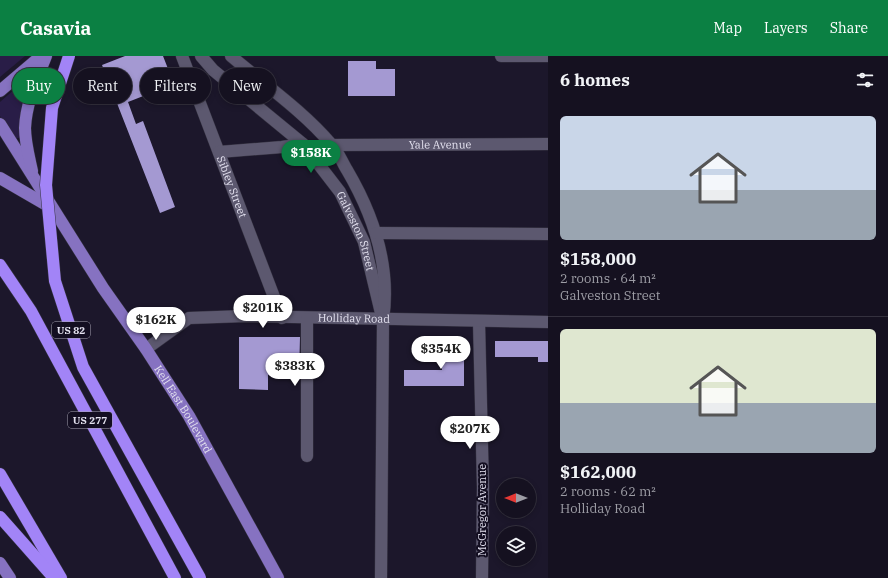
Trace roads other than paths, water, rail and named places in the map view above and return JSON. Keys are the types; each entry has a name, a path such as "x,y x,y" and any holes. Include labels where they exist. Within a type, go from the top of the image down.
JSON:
{"highway":[{"name":"US 82","path":"69,56 52,108 46,185 55,281 83,367 200,578"},
{"name":"US 277","path":"0,265 31,311 175,578"},
{"path":"0,474 61,578"},
{"path":"0,517 54,578"}],"main road":[{"path":"0,90 41,56"},
{"path":"34,178 25,128 27,110 34,84 46,56"},
{"name":"Kell East Boulevard","path":"0,124 103,288 146,349 189,416 278,578"},
{"path":"0,178 53,209"},
{"path":"0,563 10,578"}],"street":[{"name":"Sibley Street","path":"182,56 282,318"},
{"name":"Galveston Street","path":"201,56 213,70 303,144 340,192 364,242 383,320"},
{"name":"Galveston Street","path":"230,56 298,112 332,144 370,214 381,248 386,299 383,320 381,578"},
{"path":"501,56 548,56"},
{"path":"219,152 303,144"},
{"name":"Yale Avenue","path":"332,144 548,144"},
{"path":"376,233 548,234"},
{"name":"Holliday Road","path":"146,349 189,318 244,316 307,319 548,322"},
{"path":"307,319 307,456"},
{"name":"McGregor Avenue","path":"479,322 483,487 482,578"}]}
